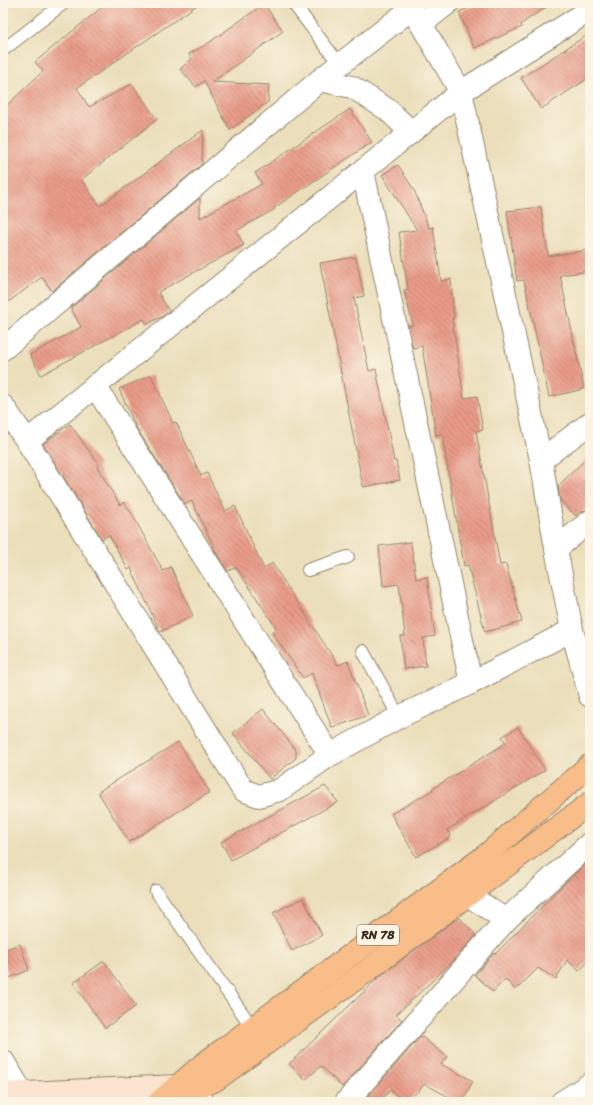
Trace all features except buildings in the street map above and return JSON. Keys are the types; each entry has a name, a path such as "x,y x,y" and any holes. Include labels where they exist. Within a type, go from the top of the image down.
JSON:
{"main road":[{"name":"RN 78","path":"178,1096 202,1064 485,856 590,764"},
{"name":"RN 78","path":"178,1096 214,1081 364,973 590,803"}],"street":[{"path":"3,349 320,80 414,12 448,3"},
{"path":"26,441 461,92 590,10"},
{"path":"414,12 461,92 541,460 556,549 572,630 590,696"},
{"path":"320,80 352,87 388,110 411,132"},
{"path":"363,171 471,683"},
{"path":"95,386 330,755"},
{"path":"3,406 243,790 259,796 280,790 330,755 399,717 471,683 572,630"},
{"path":"541,460 590,423"},
{"path":"556,549 590,521"},
{"path":"346,1102 506,920 590,843"},
{"path":"468,895 506,920"},
{"path":"3,1061 13,1094 178,1096"},
{"path":"562,1102 590,1084"}],"lane":[{"path":"3,50 64,3"},
{"path":"293,3 340,65"},
{"path":"308,570 348,557"},
{"path":"363,651 399,717"},
{"path":"156,892 252,1027"}]}
